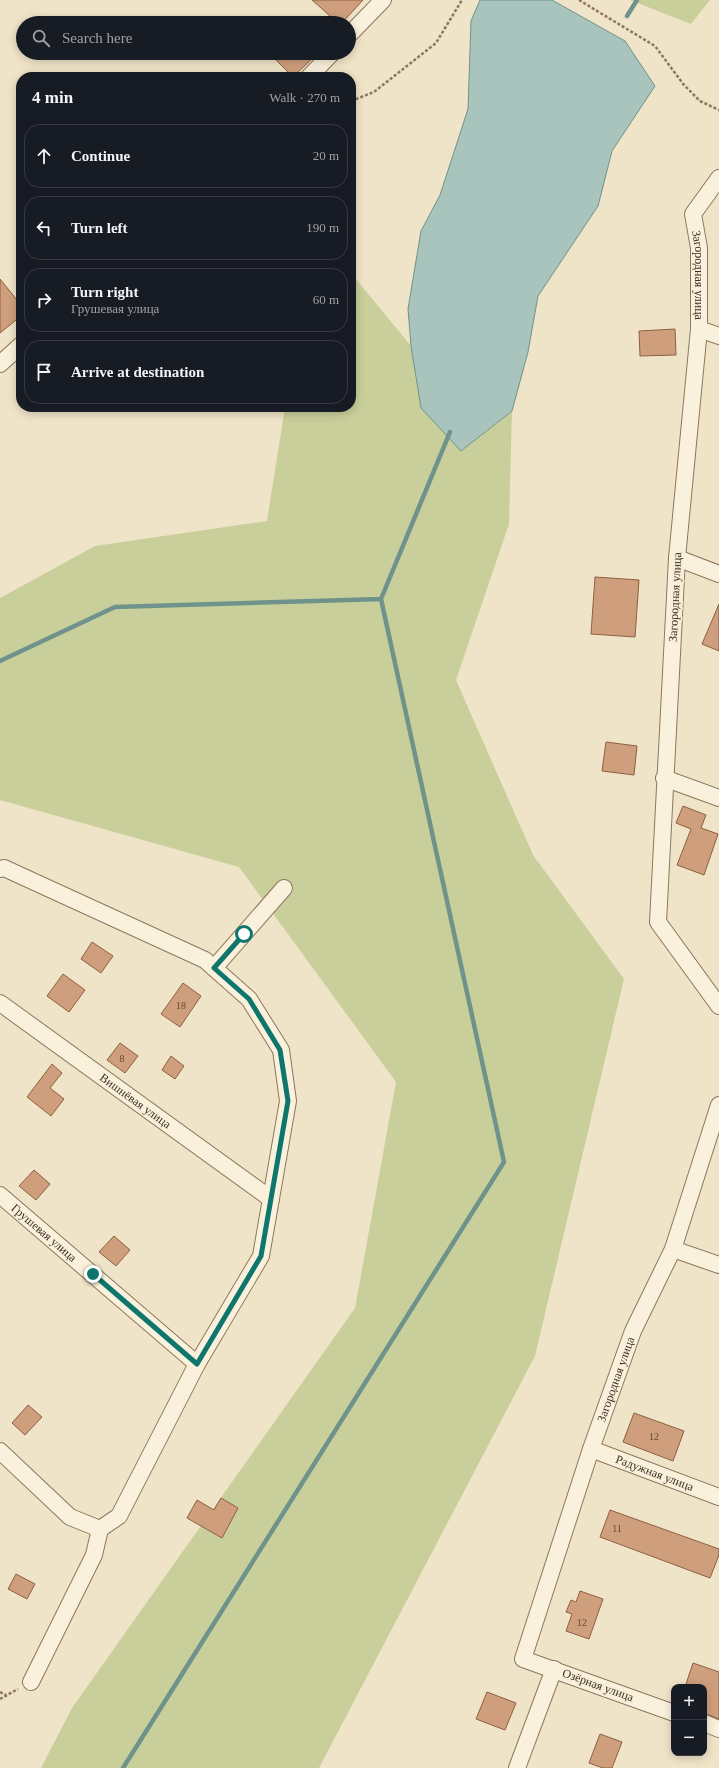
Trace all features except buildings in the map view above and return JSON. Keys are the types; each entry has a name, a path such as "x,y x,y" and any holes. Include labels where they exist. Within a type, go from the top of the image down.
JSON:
{"street":[{"path":"356,28 383,0"},
{"path":"314,72 325,60"},
{"name":"Загородная улица","path":"719,178 693,214 699,248 700,329 676,558 658,922 719,1006"},
{"path":"700,329 719,336"},
{"path":"0,364 16,350"},
{"path":"676,558 719,574"},
{"path":"664,778 719,798"},
{"path":"0,869 4,868 91,906 205,960 249,999 280,1050 288,1101 261,1256 197,1364 119,1516 100,1529 94,1555 31,1682"},
{"path":"214,968 284,888"},
{"name":"Вишнёвая улица","path":"0,1003 272,1199"},
{"name":"Загородная улица","path":"523,1659 590,1449 632,1331 673,1248 719,1105"},
{"name":"Грушевая улица","path":"0,1195 197,1364"},
{"path":"673,1248 719,1265"},
{"name":"Радужная улица","path":"590,1449 719,1497"},
{"path":"0,1452 70,1517 100,1529"},
{"name":"Озёрная улица","path":"523,1659 671,1711"},
{"path":"517,1768 554,1669"},
{"path":"707,1724 719,1729"}],"path":[{"path":"356,99 374,92 436,43 462,0"},
{"path":"579,0 655,46 694,96 700,101 719,110"},
{"path":"0,1700 6,1695 31,1682"},
{"path":"0,1692 6,1695"}],"green space":[{"path":"630,0 710,0 691,24"},
{"path":"356,279 411,346 421,408 462,451 512,411 509,524 456,680 533,855 624,979 535,1356 319,1768 41,1768 72,1708 355,1308 396,1082 239,867 0,800 0,598 95,546 267,521 284,412 356,412"}],"water":[{"path":"480,0 552,0 625,41 655,86 612,151 598,206 538,296 528,352 512,411 461,451 421,408 411,346 408,309 421,231 440,195 468,109 471,21"}],"waterway":[{"path":"627,16 637,0"},
{"path":"123,1768 504,1162 381,599 450,432"},
{"path":"0,661 115,607 381,599"}],"route":[{"path":"93,1274 197,1364 261,1256 288,1101 280,1050 249,999 214,968 244,934"}]}
